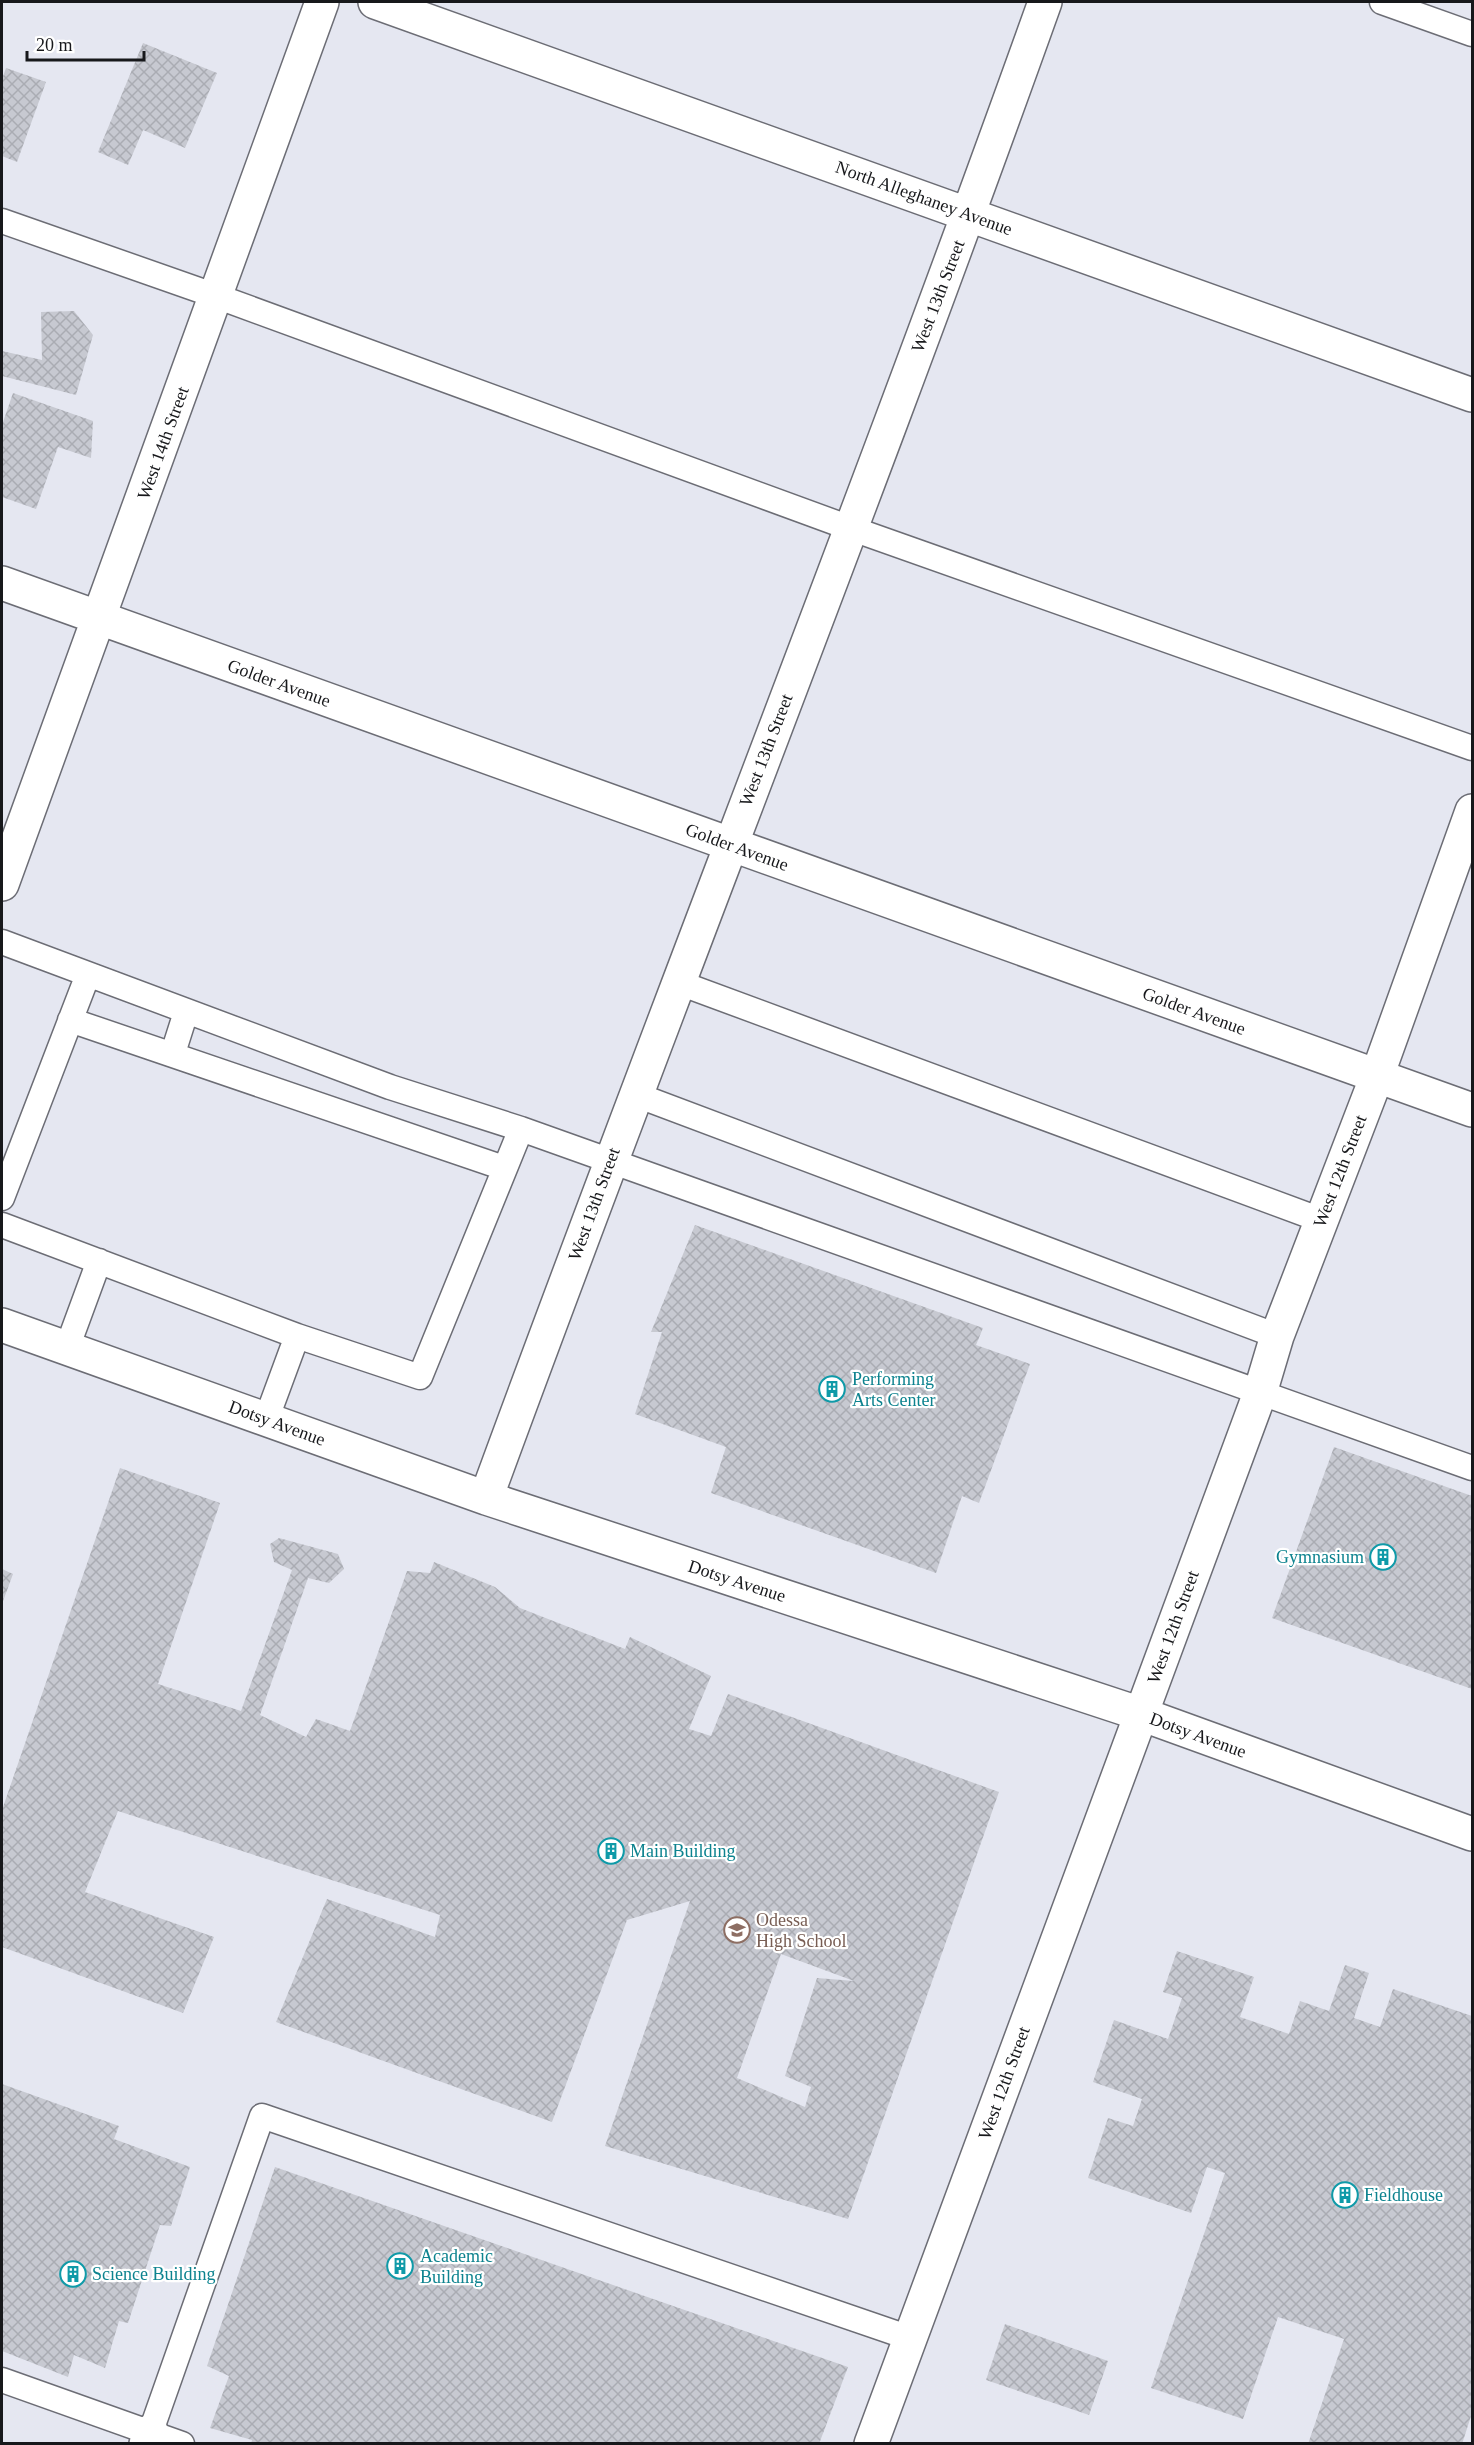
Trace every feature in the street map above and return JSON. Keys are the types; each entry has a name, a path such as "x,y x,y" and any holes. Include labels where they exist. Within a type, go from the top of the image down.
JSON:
{"street":[{"name":"West 14th Street","path":"2,884 322,2"},
{"name":"North Alleghaney Avenue","path":"375,2 1473,395"},
{"name":"West 13th Street","path":"486,1498 634,1094 969,214 1045,2"},
{"name":"Golder Avenue","path":"2,583 1473,1110"},
{"name":"West 12th Street","path":"871,2444 1260,1393 1277,1336 1377,1076 1473,810"},
{"name":"Dotsy Avenue","path":"2,1324 486,1498 1141,1714 1473,1834"}],"lane":[{"path":"1382,2 1473,34"},
{"path":"2,221 216,296 850,528 1473,748"},
{"path":"2,942 87,977 390,1087 521,1129 1473,1467"},
{"path":"2,1198 87,977"},
{"path":"677,982 1321,1220"},
{"path":"173,1053 186,1012"},
{"path":"70,1020 283,1090 504,1168"},
{"path":"283,1090 299,1054"},
{"path":"379,1124 390,1087"},
{"path":"634,1094 1277,1336"},
{"path":"2,1225 297,1336 420,1377 521,1129"},
{"path":"66,1348 99,1261"},
{"path":"266,1420 297,1336"},
{"path":"148,2437 262,2116 910,2338"},
{"path":"2,2380 148,2437 182,2444"}],"building":[{"path":"143,43 217,73 185,148 143,130 128,165 98,152"},
{"path":"6,68 46,82 17,162 2,156 2,79"},
{"path":"74,311 93,335 76,395 2,376 2,351 42,360 41,312"},
{"path":"13,393 93,421 91,458 58,447 36,509 2,497 2,425"},
{"name":"Performing Arts Center","path":"695,1225 983,1328 976,1345 1030,1364 979,1503 962,1496 936,1573 711,1493 726,1447 635,1414 662,1332 651,1332"},
{"name":"Gymnasium","path":"1334,1447 1472,1496 1472,1689 1272,1618"},
{"name":"Main Building","path":"120,1468 220,1503 158,1684 241,1711 292,1570 274,1562 270,1544 279,1538 338,1554 344,1569 329,1583 308,1578 260,1715 306,1737 316,1719 350,1731 407,1571 430,1573 434,1562 495,1587 520,1608 625,1649 630,1637 711,1676 689,1729 711,1736 728,1694 999,1792 848,2219 605,2146 690,1901 627,1920 552,2122 276,2022 327,1899 435,1937 440,1915 118,1811 85,1892 214,1937 183,2013 2,1947 2,1810","holes":["781,1954 854,1981 817,1978 785,2076 811,2087 805,2107 737,2078"]},
{"path":"2,1569 13,1574 2,1604"},
{"name":"Fieldhouse","path":"1177,1951 1254,1977 1240,2017 1289,2034 1300,2001 1329,2011 1345,1965 1369,1973 1354,2018 1380,2027 1393,1989 1472,2016 1472,2413 1462,2444 1308,2444 1344,2339 1278,2317 1243,2419 1151,2388 1225,2173 1207,2167 1191,2213 1088,2178 1108,2118 1133,2126 1142,2099 1093,2082 1114,2020 1168,2039 1182,1998 1163,1992"},
{"name":"Science Building","path":"2,2084 119,2126 114,2139 190,2167 171,2226 160,2225 128,2323 119,2321 105,2368 74,2355 68,2377 2,2351"},
{"name":"Academic Building","path":"275,2167 848,2367 819,2444 251,2444 252,2440 210,2428 229,2376 207,2366"},
{"path":"1005,2324 1108,2361 1089,2415 986,2380"}],"place":[{"name":"Performing Arts Center","path":"832,1389"},
{"name":"Gymnasium","path":"1383,1557"},
{"name":"Main Building","path":"611,1851"},
{"name":"Odessa High School","path":"737,1930"},
{"name":"Fieldhouse","path":"1345,2195"},
{"name":"Academic Building","path":"400,2266"},
{"name":"Science Building","path":"73,2274"}]}
